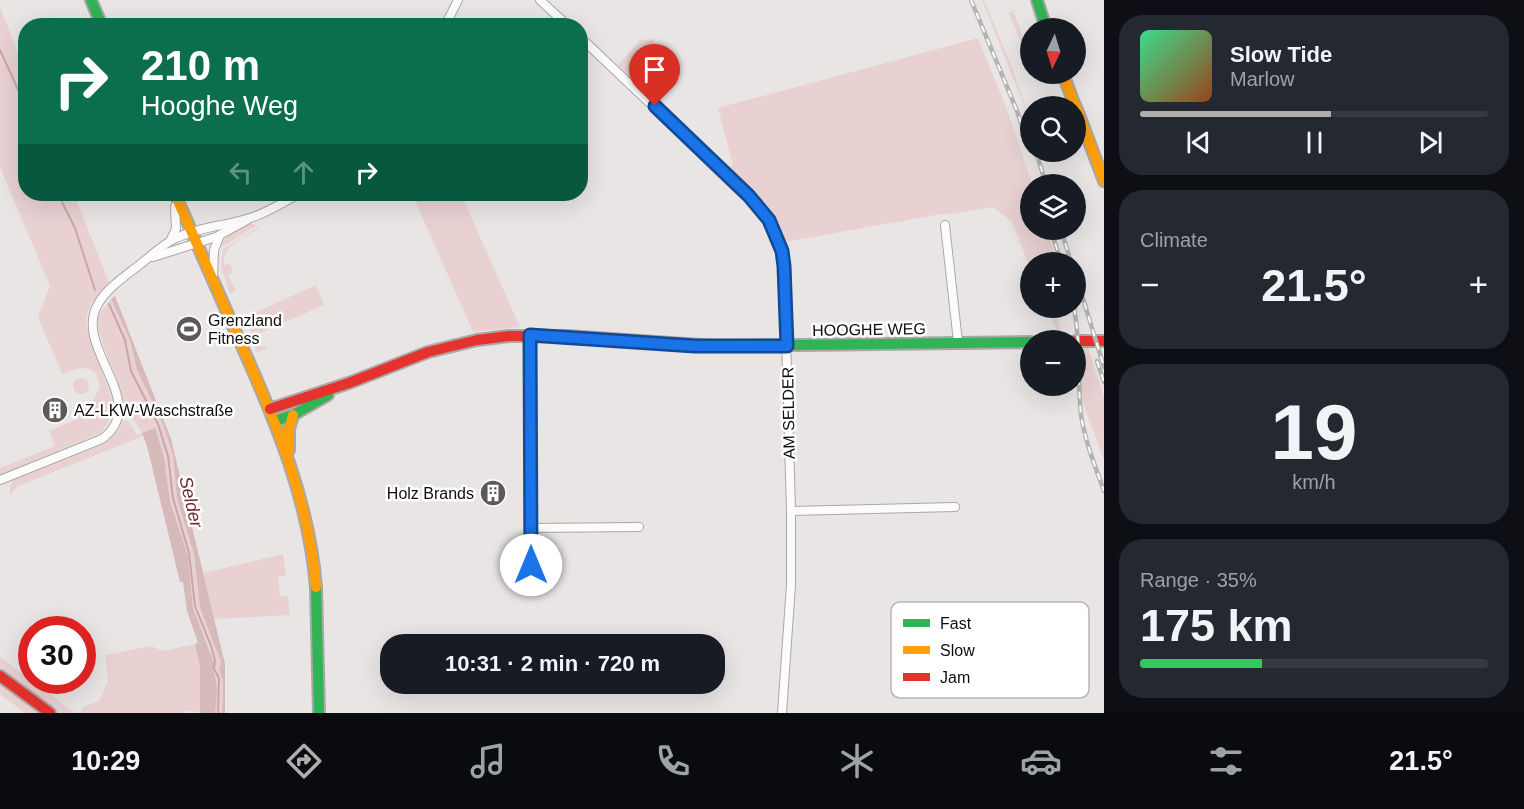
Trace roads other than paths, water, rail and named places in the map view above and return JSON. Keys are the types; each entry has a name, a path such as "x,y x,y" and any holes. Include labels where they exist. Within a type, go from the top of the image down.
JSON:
{"street":[{"path":"91,0 99,18"},
{"path":"449,18 458,0"},
{"path":"540,0 559,18"},
{"path":"1037,0 1043,18"},
{"name":"AM SELDER","path":"588,45 749,196 769,220 782,251 791,511 790,608 782,713"},
{"path":"1086,135 1104,181"},
{"path":"170,241 176,229 176,201"},
{"path":"179,201 275,421 302,504 315,577 319,713"},
{"path":"149,259 220,235 285,201"},
{"path":"0,480 102,440 113,430 117,423 119,407 92,328 94,311 107,293 170,241 192,232 248,219"},
{"path":"945,225 958,342"},
{"path":"213,277 214,250 220,235"},
{"path":"530,335 531,565"},
{"name":"HOOGHE WEG","path":"270,409 428,352 493,338 530,335 695,346 1020,342"},
{"path":"1086,341 1104,341"},
{"name":"HOOGHE WEG","path":"275,421 293,415 349,382"},
{"path":"288,460 289,429 293,415"},
{"path":"791,511 956,507"},
{"path":"531,528 639,527"},
{"path":"0,676 51,713"}],"waterway":[{"name":"Selder","path":"0,50 18,89"},
{"name":"Selder","path":"62,201 75,228 95,290"},
{"name":"Selder","path":"109,304 125,340 131,371 158,424 168,456 173,498 189,553 195,606 211,646 215,660 214,669 219,678 218,713"}],"railway":[{"path":"971,0 1020,120"},
{"path":"1039,162 1043,174"},
{"path":"1054,240 1058,252"},
{"path":"1064,240 1068,252"},
{"path":"1086,308 1104,367"},
{"path":"1075,318 1081,415 1104,491"},
{"path":"1097,361 1104,382"}],"place":[{"name":"Grenzland Fitness","path":"189,329"},
{"name":"AZ-LKW-Waschstraße","path":"55,410"},
{"name":"Holz Brands","path":"493,493"}]}
